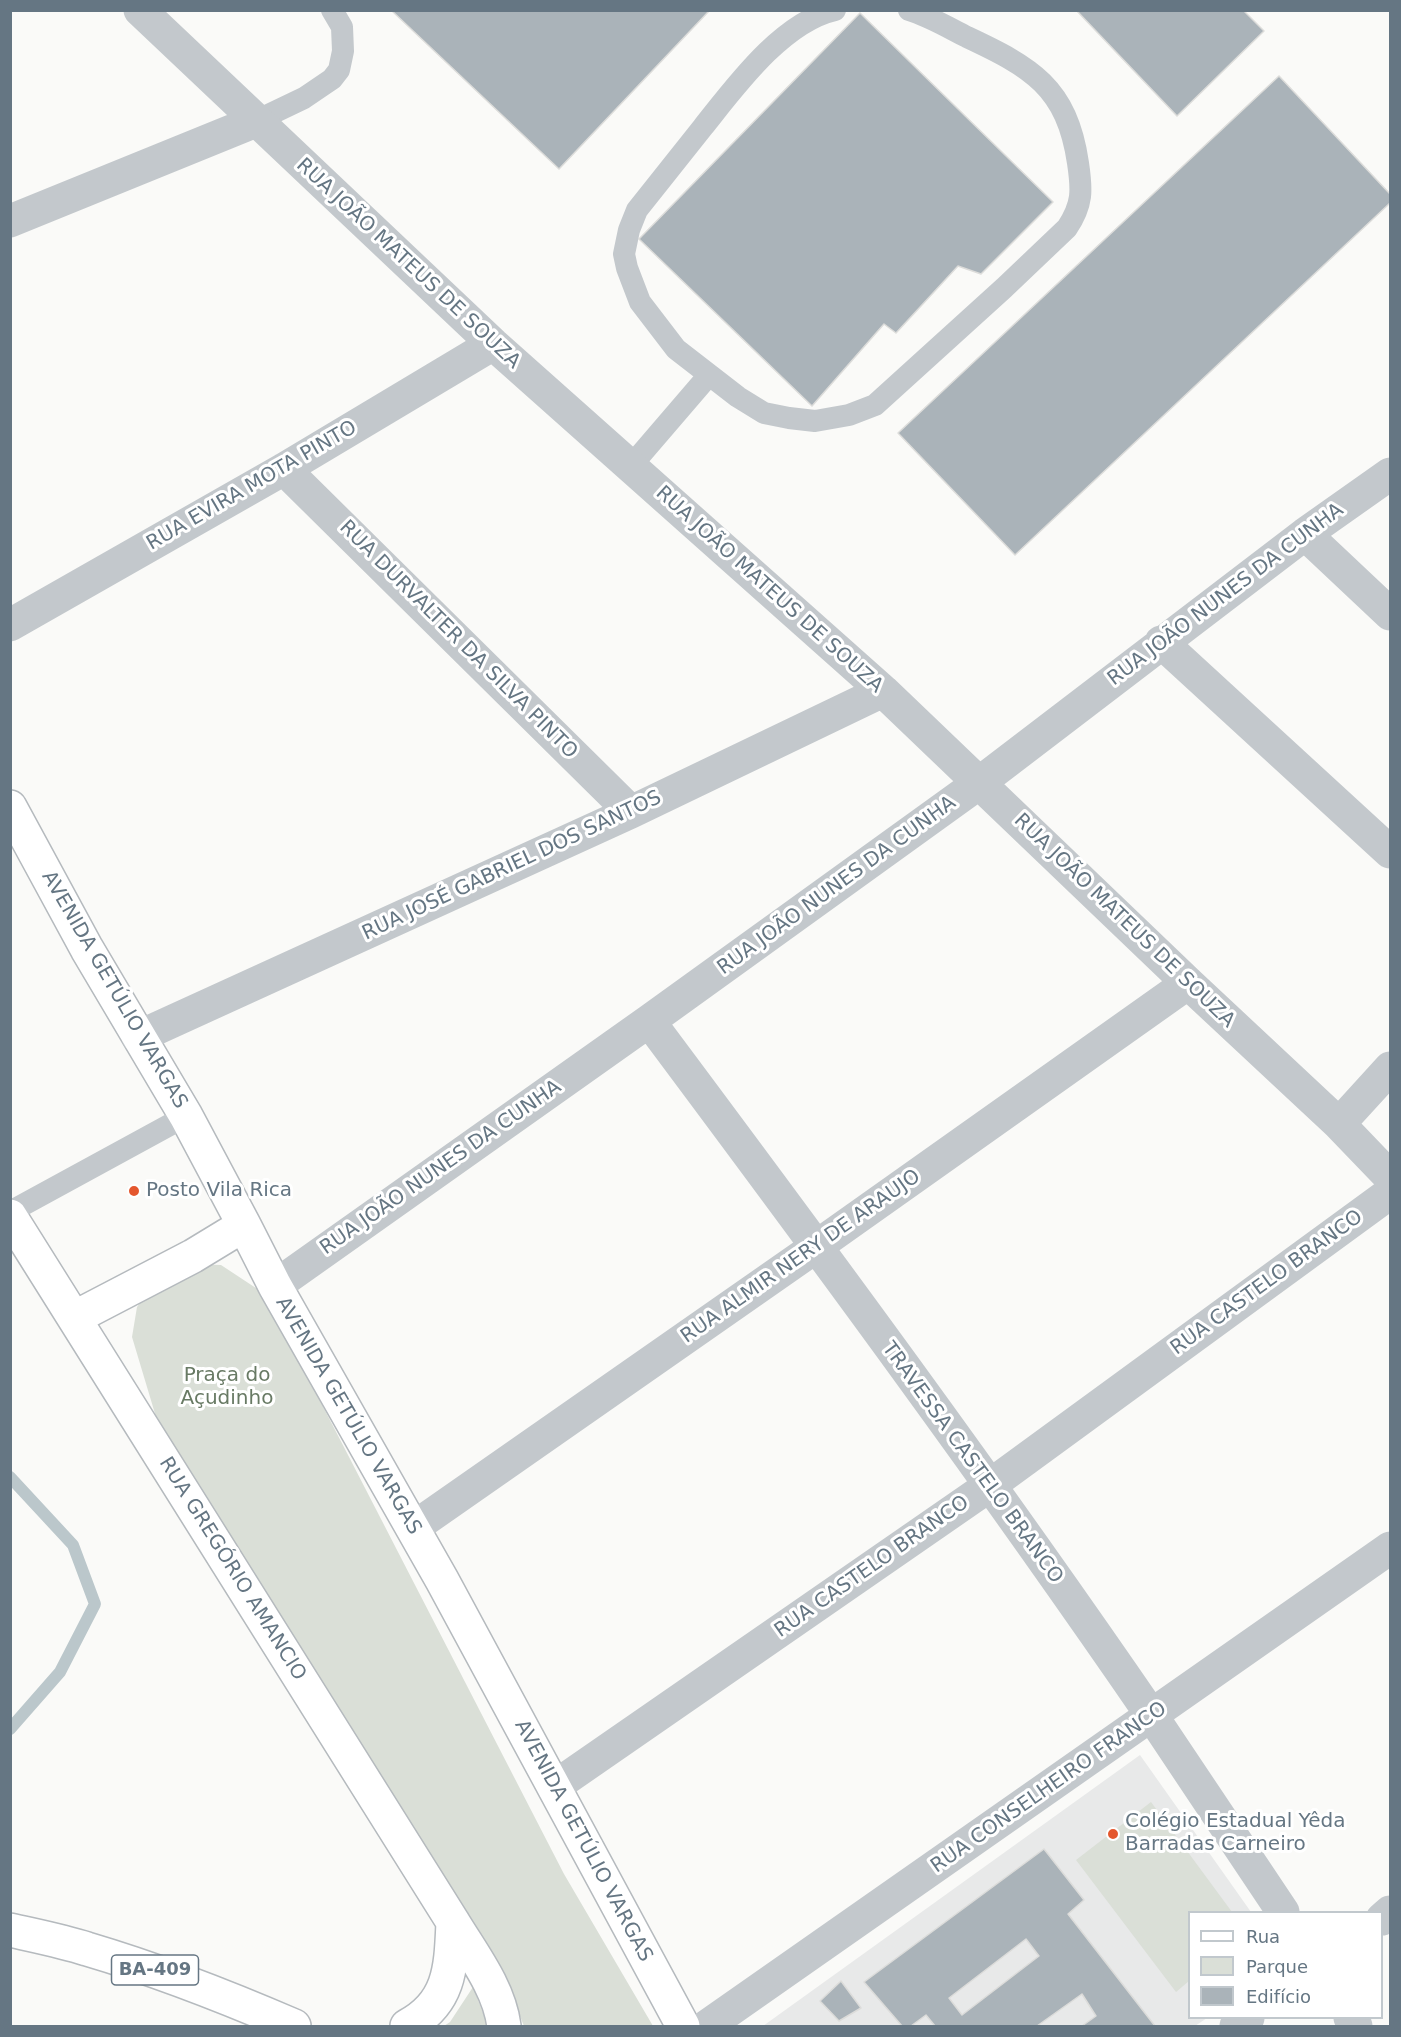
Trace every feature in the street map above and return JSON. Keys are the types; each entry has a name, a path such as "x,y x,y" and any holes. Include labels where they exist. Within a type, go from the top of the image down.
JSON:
{"main road":[{"name":"AVENIDA GETÚLIO VARGAS","path":"10,807 87,949 186,1116 274,1286 413,1528 683,2026"},
{"name":"RUA GREGÓRIO AMANCIO","path":"10,1214 489,1980 499,2002 504,2026"},
{"path":"74,1318 193,1256 244,1225"},
{"path":"407,2026 433,2008 448,1980 453,1922"},
{"name":"BA-409","path":"10,1930 85,1948 163,1973 294,2026"}],"street":[{"name":"RUA JOÃO MATEUS DE SOUZA","path":"140,10 493,344 883,691 1339,1124 1390,1177"},
{"path":"10,221 256,121"},
{"name":"RUA EVIRA MOTA PINTO","path":"10,625 284,468 493,344"},
{"name":"RUA DURVALTER DA SILVA PINTO","path":"284,468 631,812"},
{"name":"RUA JOÃO NUNES DA CUNHA","path":"274,1286 649,1021 979,783 1161,642 1305,534 1390,474"},
{"path":"1305,534 1390,614"},
{"path":"1161,642 1390,852"},
{"name":"RUA JOSÉ GABRIEL DOS SANTOS","path":"138,1037 631,812 883,691"},
{"name":"RUA ALMIR NERY DE ARAUJO","path":"413,1528 1188,983"},
{"name":"TRAVESSA CASTELO BRANCO","path":"649,1021 817,1246 989,1486 1152,1716 1282,1911"},
{"path":"1339,1124 1390,1068"},
{"name":"RUA CASTELO BRANCO","path":"554,1787 989,1486 1390,1193"},
{"name":"RUA CONSELHEIRO FRANCO","path":"707,2026 1390,1548"}],"lane":[{"path":"256,121 304,98 332,79 339,70 343,51 342,27 332,10"},
{"path":"835,10 825,13 788,34 751,68 637,210 629,230 624,254 640,302 676,349 738,397 764,413 815,421 849,415 875,405 1067,228 1075,216 1080,201 1082,188 1077,154 1060,105 1047,85 1028,68 1002,53 909,10"},
{"path":"630,467 709,375"},
{"path":"10,1214 186,1116"}],"shaded area":[{"name":"Colégio Estadual Yêda Barradas Carneiro","path":"1140,1755 1250,1911 1188,1911 1188,2019 1206,2019 1195,2026 763,2026"}],"green space":[{"name":"Praça do Açudinho","path":"188,1264 221,1265 265,1294 564,1874 653,2026 524,2026 512,1997 156,1417 132,1337 137,1307 159,1276"},
{"path":"1151,1802 1231,1911 1188,1911 1188,1982 1176,1992 1076,1860"},
{"path":"473,1987 488,2026 444,2026 450,2022"}],"building":[{"path":"391,10 710,10 559,169"},
{"path":"1076,10 1243,10 1264,31 1177,116"},
{"path":"860,13 1053,202 981,274 958,266 896,333 884,324 812,406 639,239"},
{"path":"1279,76 1390,194 1390,203 1015,555 898,433"},
{"path":"1044,1849 1084,1900 1068,1914 1155,2026 1082,2026 1096,2016 1082,1994 1037,2026 935,2026 926,2015 911,2026 902,2026 864,1982","holes":["1026,1939 1039,1956 962,2015 949,1998"]},
{"path":"841,1981 861,2008 839,2021 820,2001"}],"waterway":[{"path":"10,1477 73,1545 95,1604 60,1672 10,1729"}],"place":[{"name":"Posto Vila Rica","path":"134,1191"},
{"name":"Colégio Estadual Yêda Barradas Carneiro","path":"1113,1834"}]}
